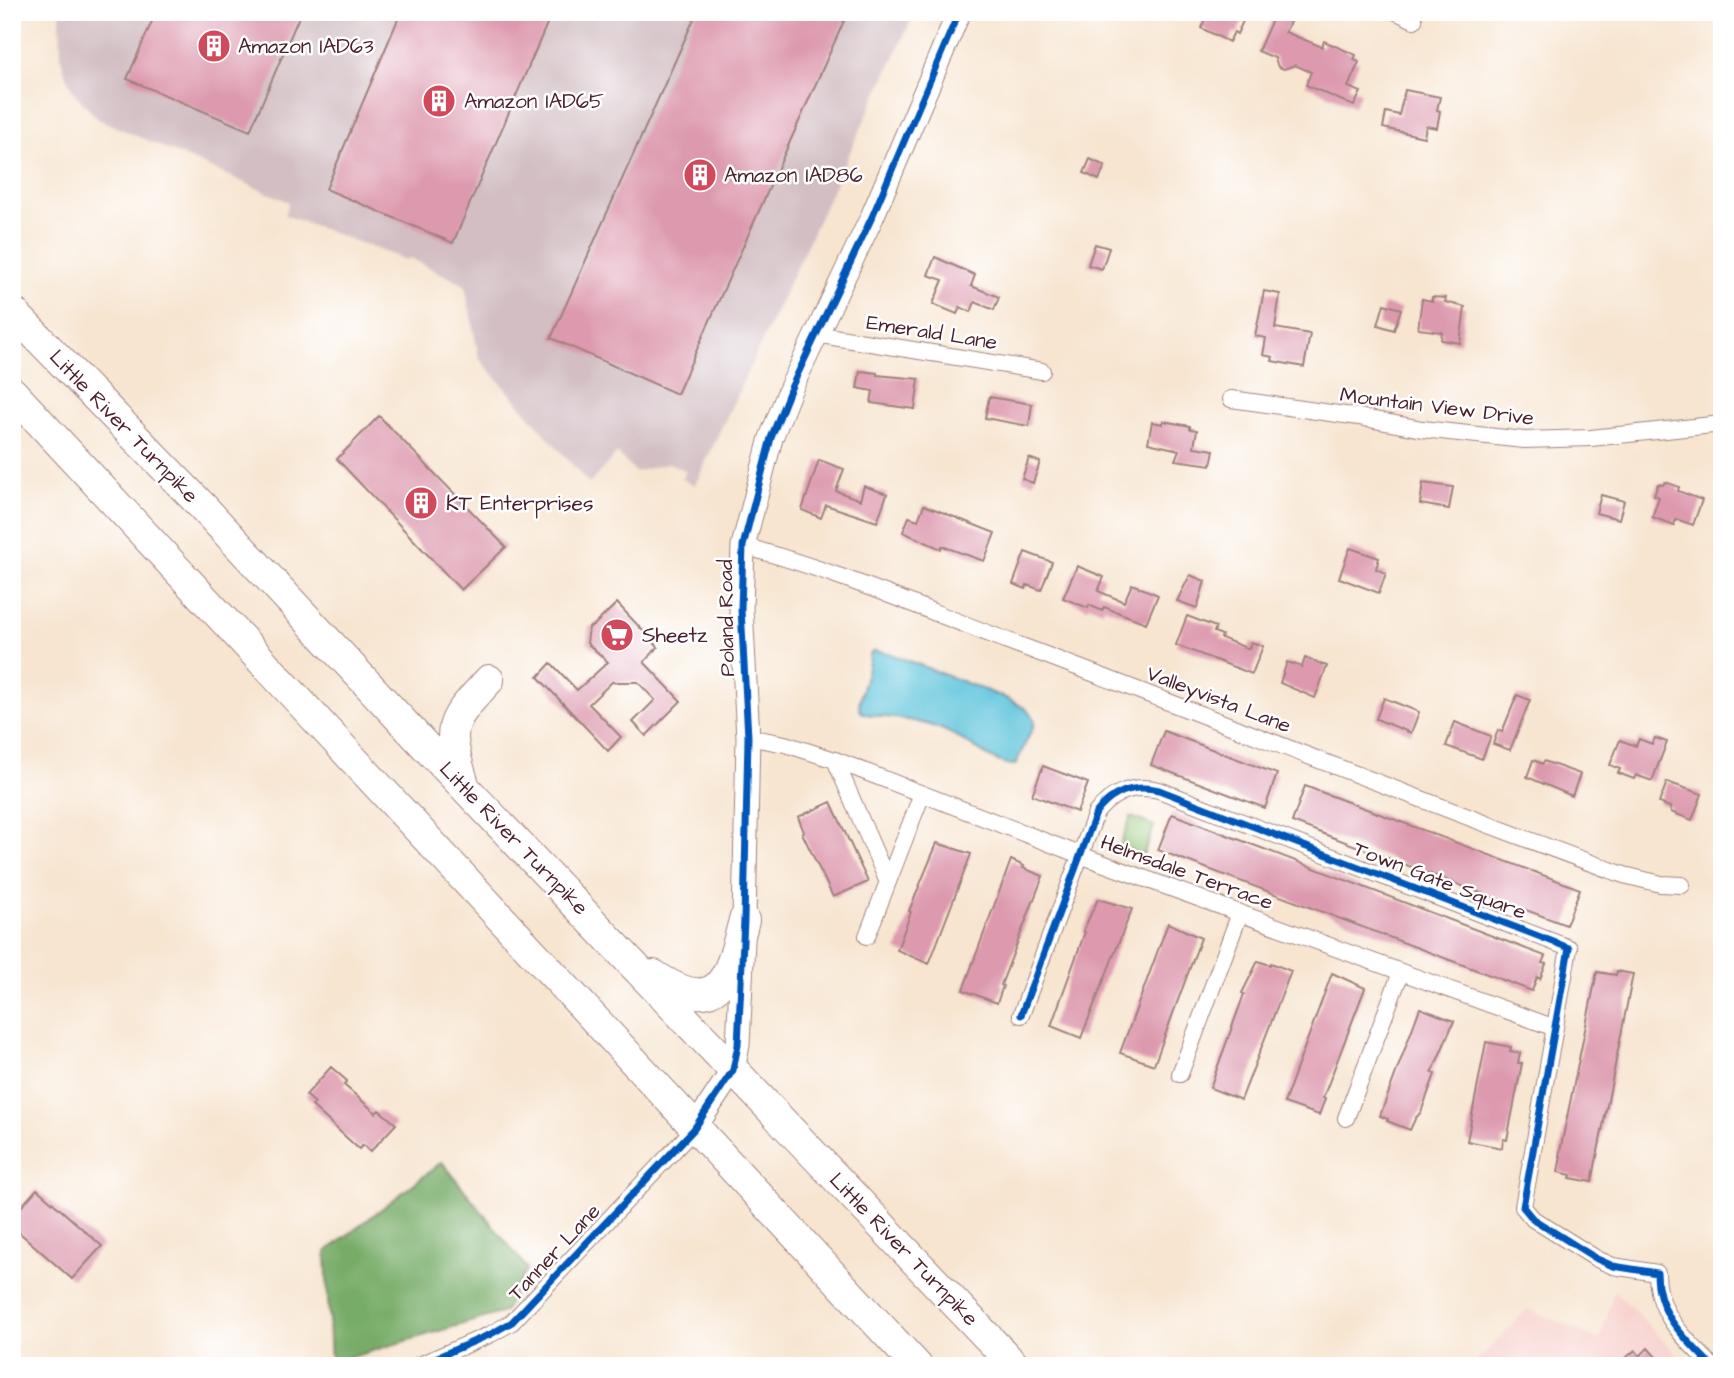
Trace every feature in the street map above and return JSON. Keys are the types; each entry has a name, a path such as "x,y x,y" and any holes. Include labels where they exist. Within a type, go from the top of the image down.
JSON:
{"highway":[{"name":"Little River Turnpike","path":"12,311 202,506 1015,1366"},
{"path":"12,392 917,1366"},
{"path":"464,785 453,750 452,727 457,715 489,680"},
{"path":"610,940 670,985 690,993 709,992 728,974 744,920"}],"street":[{"name":"Poland Road","path":"694,1129 733,1070 738,1045 748,737 741,609 743,546 771,438 815,334 872,217 960,12"},
{"path":"1398,12 1414,20"},
{"name":"Emerald Lane","path":"815,334 1042,371"},
{"name":"Mountain View Drive","path":"1231,399 1422,429 1524,440 1591,438 1722,424"},
{"name":"Valleyvista Lane","path":"743,546 797,560 890,594 1265,740 1624,875 1661,884 1682,885"},
{"name":"Helmsdale Terrace","path":"748,737 785,744 835,760 1080,855 1555,1028"},
{"path":"835,760 887,880"},
{"name":"Town Gate Square","path":"1080,855 1096,813 1111,796 1122,791 1147,787 1569,948 1523,1201 1525,1211 1533,1219 1613,1266 1657,1273 1657,1290 1675,1327 1712,1366"},
{"path":"867,936 922,794"},
{"path":"1021,1016 1080,855"},
{"path":"1180,1074 1240,913"},
{"path":"1346,1118 1401,972"},
{"name":"Tanner Lane","path":"417,1366 512,1322 694,1129"}],"shaded area":[{"path":"60,12 915,12 695,485 682,479 686,471 669,463 635,472 617,453 589,484 479,358 465,285 410,258 406,260 285,215 289,202 98,119 75,94 66,76 61,58"},
{"path":"1614,1290 1688,1366 1472,1366 1528,1309 1600,1340"}],"green space":[{"path":"1131,817 1154,826 1143,855 1120,846"},
{"path":"442,1162 527,1268 504,1312 331,1363 326,1252"}],"water":[{"path":"874,651 888,653 1008,699 1026,709 1034,719 1034,725 1015,765 987,756 950,733 932,726 860,711 870,654"}],"building":[{"name":"Amazon IAD63","path":"156,12 301,12 250,131 127,79"},
{"name":"Amazon IAD65","path":"401,12 552,12 453,243 326,189"},
{"name":"Amazon IAD86","path":"697,12 848,12 677,394 551,338"},
{"path":"1208,12 1242,12 1240,17 1244,19 1237,34 1234,32 1229,42 1201,28"},
{"path":"1274,15 1290,22 1285,32 1322,47 1324,41 1356,55 1354,60 1359,62 1348,87 1361,92 1354,106 1306,85 1311,72 1295,65 1284,69 1278,67 1275,58 1258,51"},
{"path":"1405,90 1440,97 1437,128 1426,126 1424,137 1383,128 1386,112 1399,115"},
{"path":"1090,159 1105,166 1099,180 1084,173"},
{"path":"1095,244 1109,248 1102,269 1088,265"},
{"path":"935,257 975,275 971,286 999,297 994,310 975,302 971,312 960,307 957,314 933,304 943,280 928,275"},
{"path":"1264,291 1280,294 1275,328 1310,334 1304,367 1272,361 1273,357 1263,355 1266,338 1255,336"},
{"path":"1432,297 1446,298 1445,302 1465,307 1460,343 1441,340 1442,332 1418,329 1422,299 1432,301"},
{"path":"1384,304 1401,309 1394,330 1378,325"},
{"path":"860,371 919,379 915,409 871,403 873,391 857,388"},
{"path":"989,397 1032,404 1029,426 985,418"},
{"name":"KT Enterprises","path":"379,416 506,547 461,590 337,459"},
{"path":"1163,421 1197,430 1194,447 1214,450 1211,465 1175,460 1179,450 1148,443 1152,422 1163,424"},
{"path":"1029,458 1040,462 1033,483 1022,479"},
{"path":"819,460 844,469 836,491 860,500 864,486 887,494 877,522 826,505 821,518 802,510"},
{"path":"1665,482 1679,487 1678,491 1702,500 1693,525 1676,519 1674,525 1652,517 1659,497 1654,495 1658,484 1663,485"},
{"path":"1423,483 1453,487 1449,509 1420,504"},
{"path":"1601,495 1624,501 1619,519 1596,513"},
{"path":"924,505 995,533 984,561 942,546 941,549 903,532 909,517 918,520"},
{"path":"1350,548 1379,558 1376,569 1386,573 1379,593 1339,578"},
{"path":"1025,552 1052,562 1041,590 1027,585 1026,589 1013,584"},
{"path":"1077,566 1104,577 1098,591 1124,602 1132,584 1158,595 1146,623 1104,607 1102,611 1089,605 1088,608 1063,598"},
{"path":"1190,575 1205,581 1197,608 1177,601"},
{"name":"Sheetz","path":"617,603 658,647 644,662 681,701 646,736 633,722 655,700 638,682 612,682 589,704 621,737 608,751 538,677 551,663 577,690 608,662 587,643 589,627"},
{"path":"1187,616 1216,627 1214,632 1222,635 1221,638 1249,649 1251,642 1263,646 1252,674 1176,645"},
{"path":"1305,658 1327,666 1315,698 1280,683 1287,662 1302,667"},
{"path":"1517,695 1530,700 1510,750 1493,744 1498,730 1502,732"},
{"path":"1384,698 1419,712 1411,733 1376,719"},
{"path":"1455,722 1491,736 1482,759 1446,746"},
{"path":"1164,731 1277,774 1265,808 1151,765"},
{"path":"1655,738 1667,742 1652,781 1636,775 1634,779 1618,773 1620,769 1610,765 1620,740 1636,746 1639,739 1652,744"},
{"path":"1533,760 1543,764 1544,761 1580,774 1572,796 1527,777"},
{"path":"1043,766 1088,783 1077,812 1032,795"},
{"path":"1667,782 1702,794 1692,820 1671,812 1670,807 1659,803"},
{"path":"1305,786 1580,889 1566,925 1292,822"},
{"path":"831,802 868,882 833,897 802,833 804,832 798,817"},
{"path":"1172,814 1545,956 1542,963 1546,964 1540,979 1537,977 1532,991 1158,850"},
{"path":"937,843 971,854 929,964 897,950 911,912 909,911"},
{"path":"1011,860 1043,876 1001,985 1003,986 997,1003 963,990"},
{"path":"1098,899 1132,909 1081,1038 1051,1026 1085,932 1083,931"},
{"path":"1168,923 1201,938 1154,1065 1120,1053"},
{"path":"1258,961 1291,971 1241,1100 1210,1088 1244,994 1242,993"},
{"path":"1617,971 1633,974 1592,1182 1570,1178 1571,1175 1558,1172 1559,1156 1597,972 1616,975"},
{"path":"1332,973 1365,988 1319,1115 1284,1103"},
{"path":"1420,1008 1454,1021 1432,1073 1435,1074 1421,1112 1410,1130 1380,1116"},
{"path":"1486,1042 1511,1047 1510,1051 1520,1053 1518,1063 1522,1063 1507,1140 1503,1139 1502,1148 1467,1141"},
{"path":"331,1067 347,1081 344,1085 376,1113 379,1110 396,1124 370,1152 363,1145 359,1149 312,1106 315,1103 306,1095"},
{"path":"37,1189 102,1246 72,1279 12,1226 12,1217"},
{"path":"1648,1348 1664,1366 1617,1366 1635,1350 1640,1356"}],"cycle path":[{"path":"417,1366 512,1322 694,1129 733,1070 738,1045 744,920 748,737 741,609 743,546 771,438 790,390 872,217 959,12"},
{"path":"1021,1015 1096,813 1116,795 1132,789 1159,790 1569,948 1523,1207 1533,1219 1597,1259 1613,1266 1657,1273 1658,1288 1667,1314 1712,1366"}],"place":[{"name":"Amazon IAD63","path":"214,46"},
{"name":"Amazon IAD65","path":"439,101"},
{"name":"Amazon IAD86","path":"700,175"},
{"name":"KT Enterprises","path":"421,503"},
{"name":"Sheetz","path":"617,635"}]}
